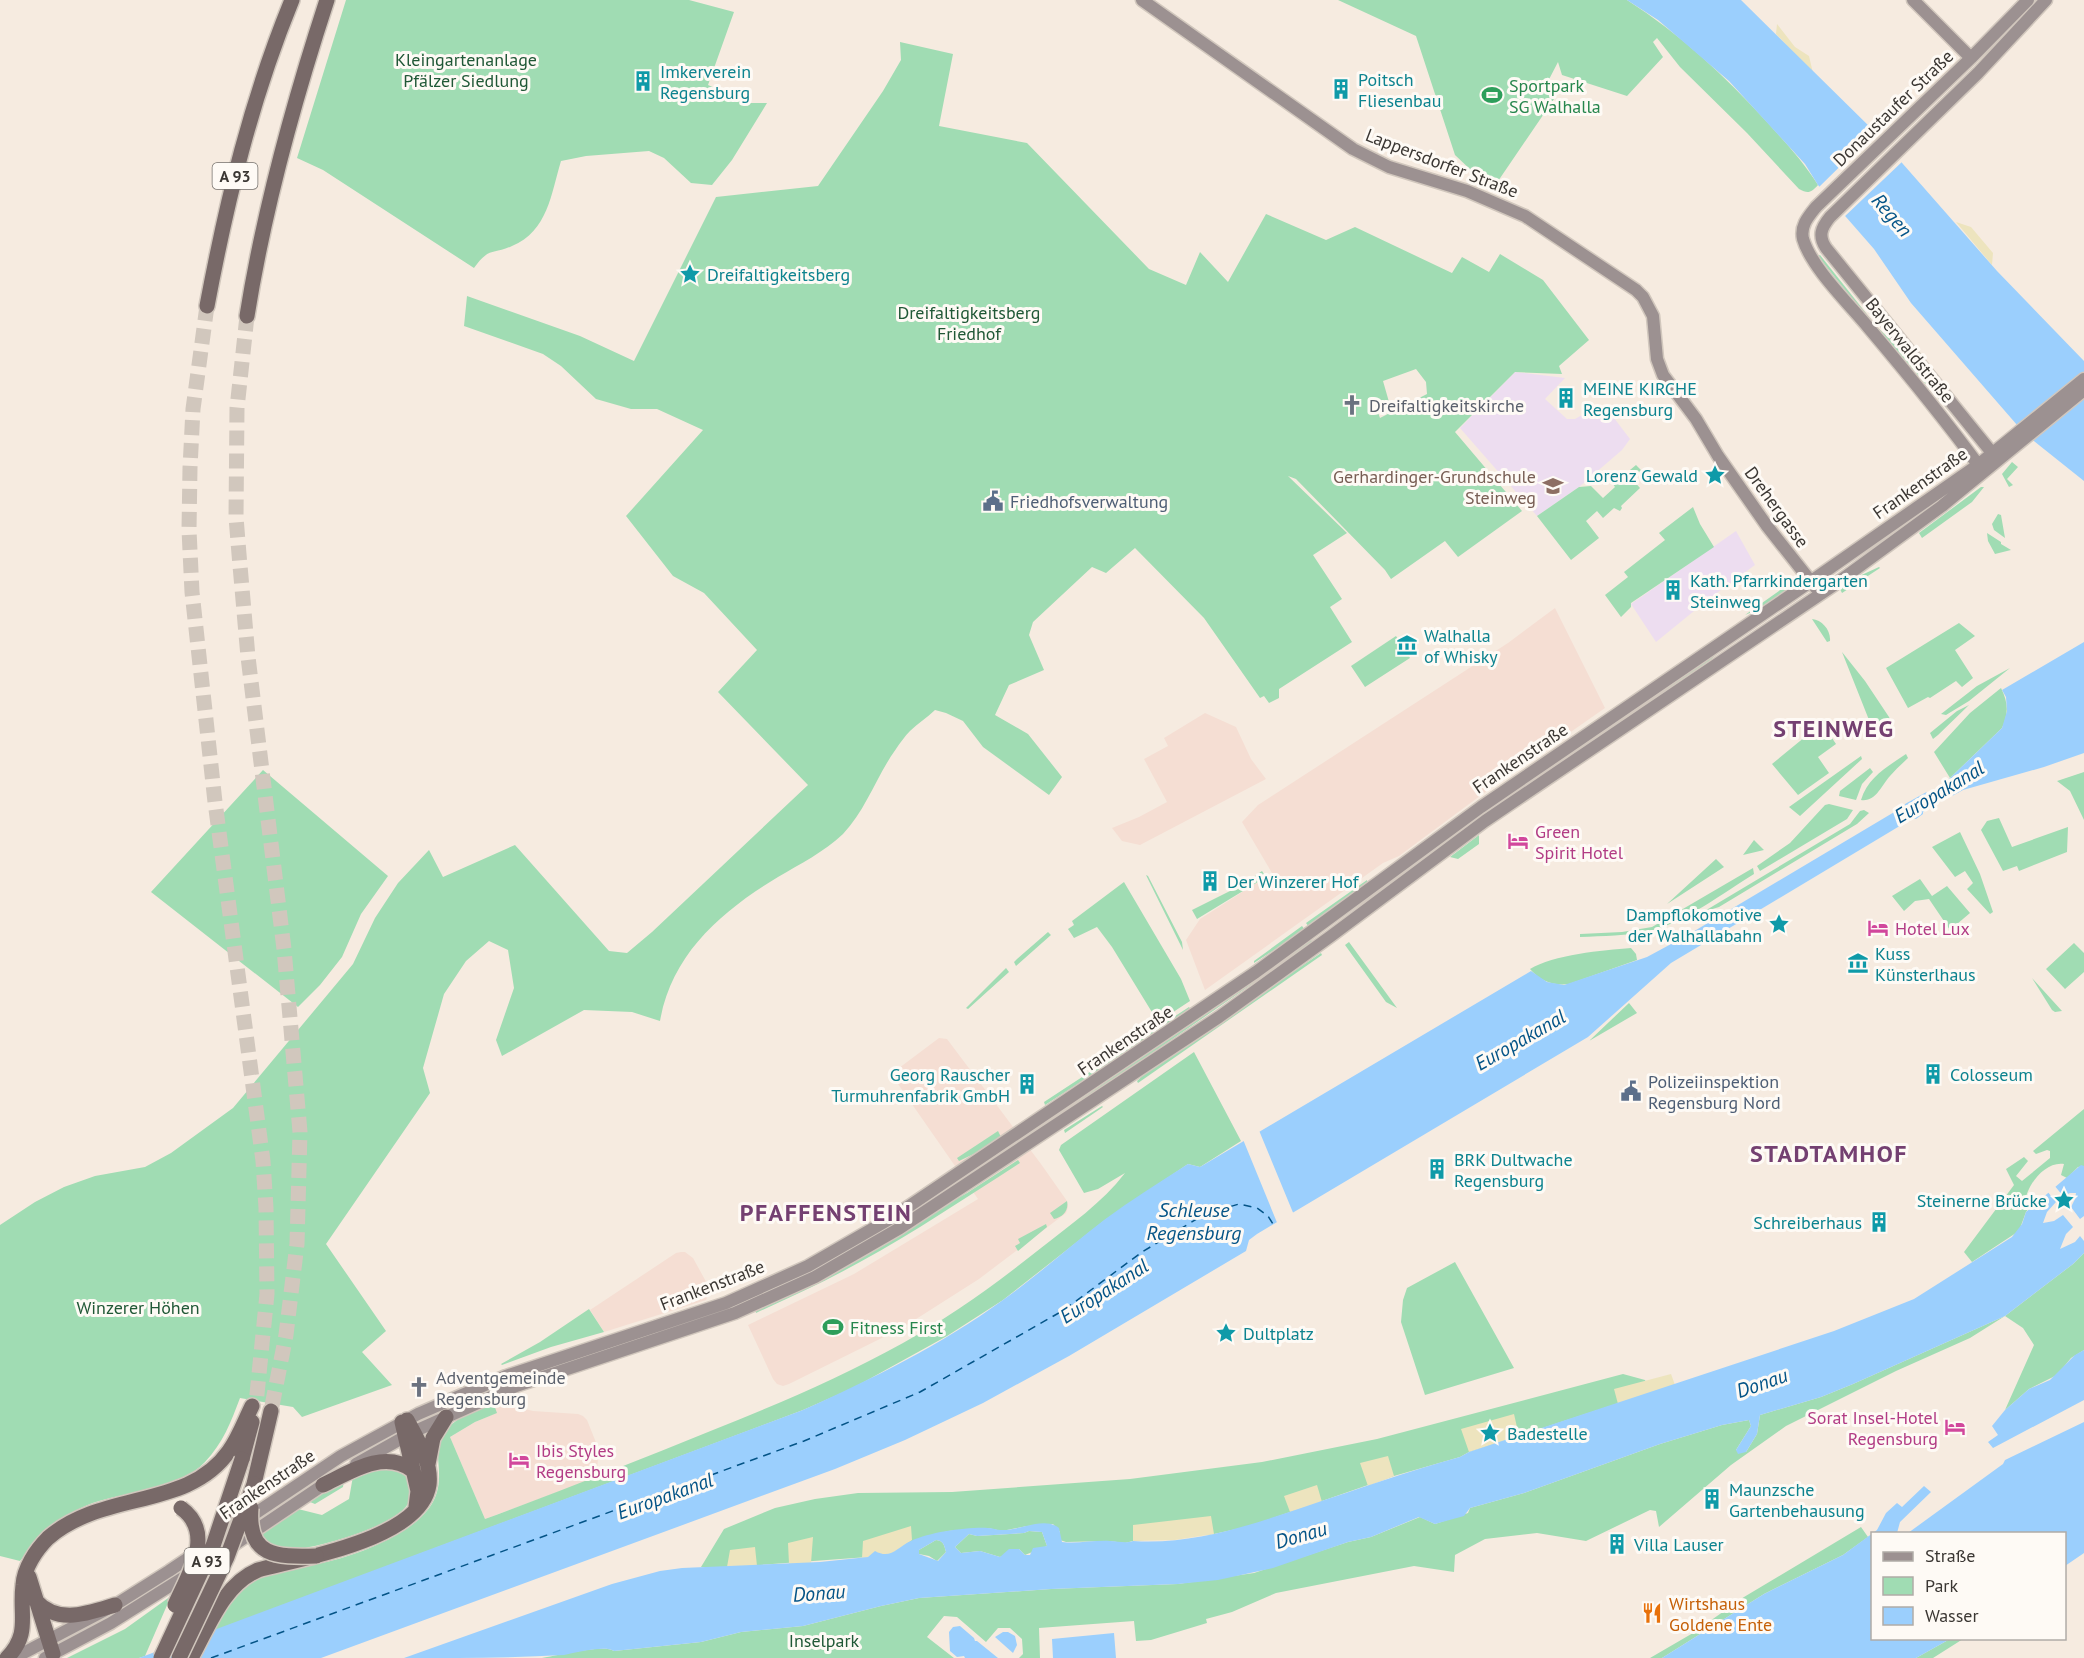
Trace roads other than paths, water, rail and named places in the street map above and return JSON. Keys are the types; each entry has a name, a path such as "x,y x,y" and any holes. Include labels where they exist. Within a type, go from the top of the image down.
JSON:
{"highway":[{"name":"A 93","path":"207,306 221,232 246,129 272,50 292,0"},
{"name":"A 93","path":"247,316 258,252 287,129 327,0"},
{"name":"A 93","path":"130,1500 175,1491 202,1477 230,1450 254,1405 242,1459 213,1546 161,1658"},
{"name":"A 93","path":"179,1658 227,1557 254,1484 271,1411"},
{"path":"191,1658 229,1590 245,1576 258,1570 360,1543 402,1522 413,1513 426,1496 433,1438 446,1417"},
{"path":"407,1428 428,1467"},
{"path":"407,1428 412,1470 418,1491 417,1504 413,1513"},
{"path":"323,1485 382,1461 404,1465 412,1470"},
{"path":"254,1484 250,1527 256,1542 269,1553 277,1555 315,1556"},
{"path":"7,1658 21,1639 24,1614 22,1588 36,1552 47,1539 63,1527 94,1511 130,1500 157,1501 181,1508 189,1514 197,1527 199,1536 192,1567 152,1658"},
{"path":"28,1568 47,1649"},
{"path":"35,1600 40,1606 65,1616 86,1614 114,1605"},
{"path":"24,1614 47,1649"}],"main road":[{"name":"Lappersdorfer Straße","path":"1142,0 1353,149 1389,167 1467,191 1525,216 1636,290 1650,307 1662,375 1696,418 1707,438"},
{"path":"1913,0 1971,58"},
{"name":"Donaustaufer Straße","path":"1807,250 1803,228 1807,218 2028,0"},
{"name":"Donaustaufer Straße","path":"1821,240 1821,230 1830,218 1985,66 2046,0"},
{"name":"Bayerwaldstraße","path":"1821,240 1995,457"},
{"name":"Bayerwaldstraße","path":"1807,250 1981,469"},
{"name":"Frankenstraße","path":"47,1649 111,1623 166,1590 407,1428 446,1417 536,1379 735,1313 815,1277 859,1253 1220,1017 1485,821 1820,594 1942,506 2084,379"},
{"name":"Frankenstraße","path":"2007,447 2084,390"},
{"name":"Drehergasse","path":"1707,438 1767,526 1820,594"},
{"name":"Frankenstraße","path":"47,1649 169,1571 340,1456 407,1428 506,1376 726,1303 808,1266 884,1223 1317,929 1481,807 1810,582 1981,469"},
{"path":"14,1658 47,1649"}],"water":[{"name":"Regen","path":"1627,0 1741,0 1874,131 1997,271 2084,361 2084,481 2024,433 1911,303 1874,249 1818,185 1805,164 1729,81 1658,20"},
{"name":"Schleuse Regensburg","path":"2084,642 2084,753 1963,790 1923,812 1916,819 1913,818 1671,963 1588,1037 1257,1234 1249,1240 1246,1251 1069,1356 983,1403 905,1440 835,1469 321,1658 139,1658 803,1410 906,1360 955,1332 1003,1300 1104,1220 1188,1164 1200,1167 1531,971 1547,982 1564,985 1647,957 1901,808 1901,805 1904,807 1905,804 1948,780 2002,728 2007,711 2006,697 2002,690"},
{"name":"Donau","path":"2081,1165 2084,1166 2084,1253 2073,1264 2005,1316 1821,1397 1760,1415 1757,1434 1746,1452 1738,1454 1736,1450 1751,1426 1749,1420 1722,1425 1660,1444 1524,1493 1470,1508 1464,1516 1435,1524 1419,1517 1371,1537 1348,1542 1273,1568 1218,1580 919,1598 803,1626 741,1632 701,1642 614,1651 597,1649 564,1655 525,1657 404,1658 612,1584 660,1571 868,1557 875,1551 885,1554 894,1552 911,1541 928,1535 969,1528 1008,1530 1046,1523 1059,1528 1062,1542 1074,1543 1178,1540 1222,1532 1460,1457 1469,1452 1834,1331 1914,1299 2012,1237 2022,1224 2026,1212","holes":["1042,1532 1047,1546 1033,1548 1030,1555 1025,1555 1019,1549 1009,1549 1000,1557 980,1551 961,1553 955,1547 969,1534 977,1536","936,1540 942,1542 946,1552 938,1561 919,1554 919,1550"]},
{"path":"2084,1350 2084,1400 1993,1448 1988,1442 1998,1435 1992,1426 2005,1410 2029,1389 2050,1380 2075,1355"},
{"path":"2084,1422 2084,1553 2066,1565 2066,1532 1909,1532 2003,1464 2005,1460"},
{"path":"1924,1486 1931,1492 1900,1522 1897,1532 1874,1532 1886,1513 1897,1503 1902,1507"},
{"path":"1871,1534 1871,1640 1948,1640 1916,1658 1662,1658 1764,1594 1843,1555"},
{"path":"960,1626 975,1641 998,1658 957,1657 950,1651 949,1632 953,1627"},
{"path":"1003,1632 1015,1636 1017,1645 1013,1653 995,1637"},
{"path":"1114,1633 1116,1658 1053,1658 1052,1639"}],"tunnel":[{"path":"207,306 193,409 189,530 192,592 215,802 263,1161 267,1294 256,1404"},
{"path":"247,316 237,408 236,517 248,657 284,949 300,1132 297,1244 286,1335 271,1411"}],"place":[{"name":"Imkerverein Regensburg","path":"643,81"},
{"name":"Poitsch Fliesenbau","path":"1341,89"},
{"name":"Sportpark SG Walhalla","path":"1492,95"},
{"name":"Dreifaltigkeitsberg","path":"690,274"},
{"name":"MEINE KIRCHE Regensburg","path":"1566,398"},
{"name":"Dreifaltigkeitskirche","path":"1352,405"},
{"name":"Lorenz Gewald","path":"1715,475"},
{"name":"Gerhardinger-Grundschule Steinweg","path":"1553,486"},
{"name":"Friedhofsverwaltung","path":"993,501"},
{"name":"Kath. Pfarrkindergarten Steinweg","path":"1673,590"},
{"name":"Walhalla of Whisky","path":"1407,645"},
{"name":"Green Spirit Hotel","path":"1518,841"},
{"name":"Der Winzerer Hof","path":"1210,881"},
{"name":"Dampflokomotive der Walhallabahn","path":"1779,924"},
{"name":"Hotel Lux","path":"1878,928"},
{"name":"Kuss Künsterlhaus","path":"1858,963"},
{"name":"Colosseum","path":"1933,1074"},
{"name":"Georg Rauscher Turmuhrenfabrik GmbH","path":"1027,1084"},
{"name":"Polizeiinspektion Regensburg Nord","path":"1631,1091"},
{"name":"BRK Dultwache Regensburg","path":"1437,1169"},
{"name":"Steinerne Brücke","path":"2064,1200"},
{"name":"Schreiberhaus","path":"1879,1222"},
{"name":"Fitness First","path":"833,1327"},
{"name":"Dultplatz","path":"1226,1333"},
{"name":"Adventgemeinde Regensburg","path":"419,1387"},
{"name":"Sorat Insel-Hotel Regensburg","path":"1955,1427"},
{"name":"Badestelle","path":"1490,1433"},
{"name":"Ibis Styles Regensburg","path":"519,1460"},
{"name":"Maunzsche Gartenbehausung","path":"1712,1499"},
{"name":"Villa Lauser","path":"1617,1544"},
{"name":"Wirtshaus Goldene Ente","path":"1652,1613"}],"district":[{"name":"STEINWEG","path":"1834,728"},
{"name":"STADTAMHOF","path":"1829,1153"},
{"name":"PFAFFENSTEIN","path":"826,1212"}],"park label":[{"name":"Kleingartenanlage Pfälzer Siedlung","path":"466,69"},
{"name":"Dreifaltigkeitsberg Friedhof","path":"969,322"},
{"name":"Winzerer Höhen","path":"138,1307"},
{"name":"Inselpark","path":"824,1640"}],"water label":[{"name":"Europakanal","path":"1939,792"},
{"name":"Europakanal","path":"1520,1040"},
{"name":"Europakanal","path":"1104,1291"},
{"name":"Europakanal","path":"665,1496"}]}
